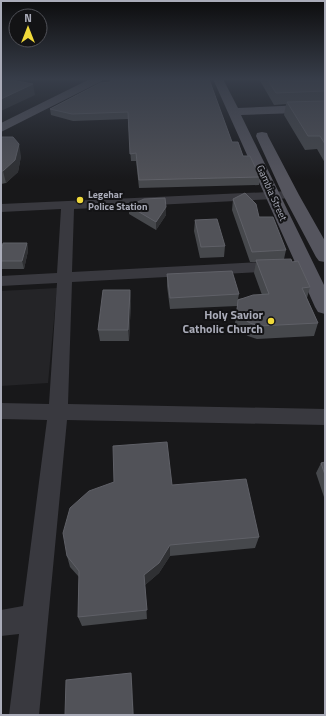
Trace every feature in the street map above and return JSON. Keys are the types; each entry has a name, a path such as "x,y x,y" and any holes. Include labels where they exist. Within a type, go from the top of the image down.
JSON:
{"main road":[{"path":"1,118 12,112"},
{"path":"1,128 29,112"},
{"name":"Gambia Street","path":"233,112 257,159 272,196 325,307"},
{"name":"Gambia Street","path":"249,112 325,257"},
{"path":"305,265 325,266"}],"street":[{"path":"1,208 291,195"},
{"path":"24,715 58,412 68,205"},
{"path":"1,281 305,265"},
{"path":"1,411 325,417"},
{"path":"1,623 35,618"}],"shaded area":[{"path":"57,288 48,383 1,386 1,291"}],"building":[{"path":"65,112 116,112 72,114"},
{"path":"128,112 221,112 232,142 238,142 243,156 250,156 260,177 139,180 136,153 130,154"},
{"path":"293,112 325,112 325,144 320,136 308,136"},
{"path":"1,137 13,137 19,144 15,160 3,171 1,171"},
{"path":"245,193 256,204 259,217 273,217 286,250 252,252 233,199"},
{"path":"165,198 166,207 156,222 129,206 144,199"},
{"path":"217,219 225,246 201,247 195,220"},
{"path":"3,243 27,243 22,261 1,261"},
{"path":"291,259 292,262 298,261 310,287 302,288 318,323 259,326 250,323 239,316 237,310 238,300 253,295 269,294 256,260"},
{"path":"232,271 239,294 170,298 167,274"},
{"path":"103,290 130,290 128,330 98,330"},
{"path":"167,442 172,485 246,479 259,537 170,545 159,563 144,575 147,610 78,617 79,571 67,556 63,533 70,508 89,491 114,482 113,446"},
{"path":"325,462 325,475 321,463"},
{"path":"131,673 133,715 65,715 66,680"}],"place":[{"name":"Legehar Police Station","path":"80,200"},
{"name":"Holy Savior Catholic Church","path":"271,321"}]}
